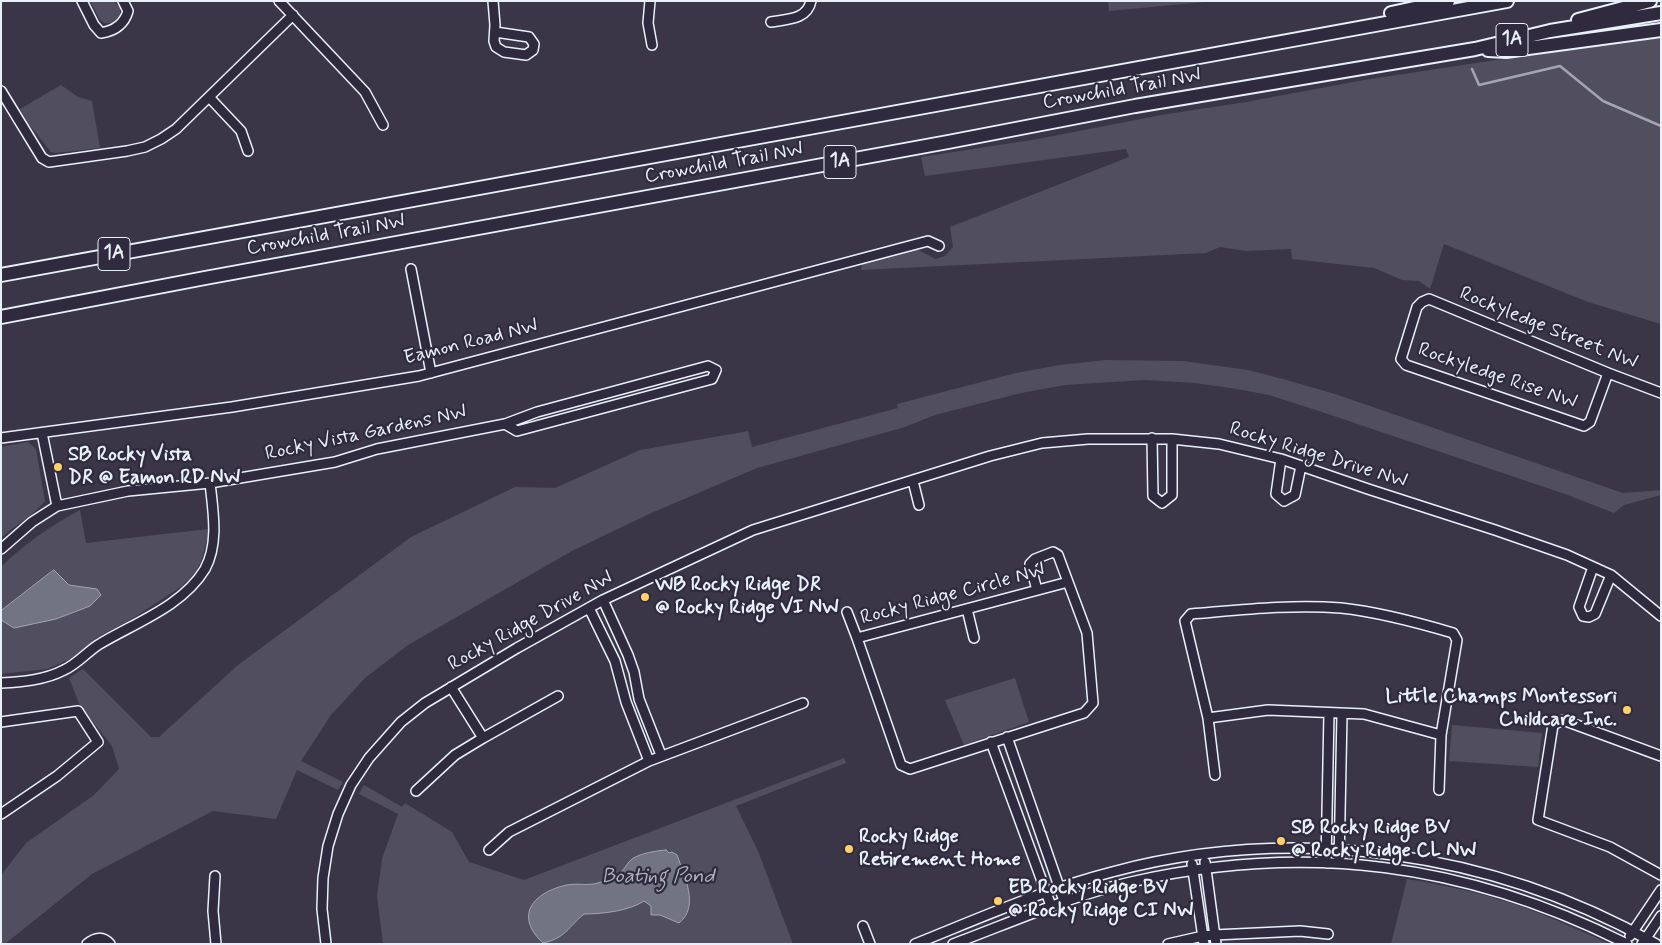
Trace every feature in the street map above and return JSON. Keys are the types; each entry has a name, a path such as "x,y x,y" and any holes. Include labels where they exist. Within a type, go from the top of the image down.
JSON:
{"highway":[{"path":"1294,38 1311,30 1448,1"},
{"name":"Crowchild Trail NW","path":"1,275 1294,38 1507,1"},
{"path":"1550,31 1582,18 1650,1"},
{"name":"Crowchild Trail NW","path":"1,317 1135,106 1475,49 1550,31 1661,13"},
{"path":"1475,49 1506,51 1661,30"}],"street":[{"path":"82,1 94,25 101,33 112,31 125,20 128,12 123,1"},
{"path":"280,1 365,92 382,125"},
{"path":"493,1 495,32"},
{"path":"650,1 648,23 652,45"},
{"path":"772,22 801,15 809,8 811,1"},
{"path":"1,91 42,158 49,162 145,147 169,134 293,15"},
{"path":"209,97 241,131 248,151"},
{"name":"Eamon Road NW","path":"1,438 241,405 431,373 928,241 939,246"},
{"path":"411,269 431,373"},
{"name":"Rockyledge Street NW","path":"1422,302 1429,299 1661,393"},
{"name":"Rockyledge Rise NW","path":"1422,302 1418,307 1401,359 1406,366 1584,426 1590,422 1608,373"},
{"name":"Rocky Vista Gardens NW","path":"57,506 128,491 210,483 335,462 377,449 505,424 537,412 708,366 716,370 712,379 517,431 505,424"},
{"path":"1,549 32,522 57,506 42,433"},
{"path":"1152,438 1153,496 1162,503 1172,495 1172,439"},
{"name":"Rocky Ridge Drive NW","path":"326,944 322,909 325,862 332,830 351,784 390,733 413,712 451,687 603,600 753,530 990,456 1042,444 1088,439 1152,438 1219,444 1281,459 1567,555 1611,575 1661,616"},
{"path":"1281,459 1276,494 1284,501 1295,494 1301,466"},
{"path":"913,481 919,505"},
{"path":"1,683 25,682 63,671 96,646 175,601 192,586 205,568 213,545 215,525 210,483"},
{"path":"1037,590 1030,564 1035,559 1053,552 1058,556 1068,582"},
{"path":"1593,566 1579,607 1583,616 1589,617 1595,614 1611,575"},
{"name":"Rocky Ridge Circle NW","path":"1068,582 1087,633 1093,703 1084,713 1007,738 910,769 901,765 857,638 1037,590 1068,582"},
{"path":"603,600 634,672 639,699 655,758"},
{"path":"1215,775 1208,718 1186,621 1191,614 1288,607 1341,608 1398,617 1453,633 1457,640 1441,735 1439,790"},
{"path":"589,608 615,661 626,702 655,758"},
{"path":"968,609 974,638"},
{"path":"847,612 857,638"},
{"path":"615,661 628,655"},
{"path":"451,687 483,738"},
{"path":"416,791 455,755 558,696"},
{"path":"626,702 639,699"},
{"path":"490,850 509,832 655,758 804,703"},
{"path":"1208,718 1268,710 1364,714 1441,735"},
{"path":"1,722 78,711 98,742 57,776 1,814"},
{"path":"1326,863 1329,713"},
{"path":"1339,863 1342,714"},
{"path":"1661,756 1563,720 1553,724 1538,820 1610,847 1661,874"},
{"path":"1007,738 1064,901"},
{"path":"991,742 1051,906"},
{"path":"915,944 1046,892 1133,866 1203,854 1282,848 1339,848 1415,858 1499,876 1567,900 1633,931 1644,941 1656,944"},
{"path":"1203,854 1215,940"},
{"path":"1191,857 1204,940"},
{"path":"953,944 1064,901 1130,882 1206,868 1260,863 1367,864 1420,872 1492,889 1560,913 1626,944 1661,890"},
{"path":"215,876 214,911 216,944"},
{"path":"1644,941 1661,916"},
{"path":"863,926 870,944"},
{"path":"1168,944 1300,931 1328,934"},
{"path":"87,944 99,938 106,940 110,944"}],"shaded area":[{"path":"90,1 114,1 120,8 120,15 112,23 104,23 100,20"},
{"path":"1108,1 1215,1 1109,11"},
{"path":"1661,38 1661,324 1588,302 1444,244 1430,289 1419,281 1402,280 1374,268 1292,259 1291,249 1246,251 1220,247 1206,253 861,270 862,263 916,249 936,259 945,256 953,247 950,227 1129,157 1126,149 925,176 921,157 1038,139 1161,115 1246,102 1364,80 1588,46"},
{"path":"61,85 78,97 92,101 100,148 51,152 28,123 20,109"},
{"path":"1106,360 1183,361 1248,370 1335,394 1623,493 1661,490 1661,495 1624,505 1614,513 1565,494 1269,395 1195,383 1145,380 1065,385 1021,393 935,415 905,427 757,468 649,514 572,551 408,645 365,678 331,715 301,761 343,782 338,790 297,770 276,819 213,811 92,874 5,944 1,944 1,875 26,843 94,795 119,769 112,746 80,706 69,678 83,669 151,737 159,737 238,665 411,537 515,487 555,488 640,450 748,431 752,447 898,408 897,404 1016,373 1059,365"},
{"path":"28,442 36,449 45,501 1,538 1,447"},
{"path":"80,510 86,543 208,529 201,562 193,575 182,586 135,617 96,638 75,657 47,669 1,674 1,567 19,550"},
{"path":"1015,678 1029,722 964,745 945,700"},
{"path":"1452,725 1542,733 1538,767 1449,761"},
{"path":"844,758 846,763 736,806 758,851 793,944 383,944 377,896 382,859 398,814 359,794 364,785 402,807 405,803 452,832 469,862 524,880"},
{"path":"1407,879 1463,890 1529,909 1610,944 1391,944"}],"water":[{"path":"54,570 69,585 97,589 101,595 90,606 56,619 14,628 1,620 1,611"},
{"name":"Boating Pond","path":"666,850 677,855 689,890 689,908 679,923 660,915 651,915 651,906 644,901 623,910 584,914 562,935 551,941 543,943 534,933 529,923 531,906 545,893 567,885 601,882 620,873 636,857"}],"waterway":[{"path":"1472,69 1479,85 1560,66 1603,101 1661,126"}],"place":[{"name":"SB Rocky Vista DR @ Eamon RD NW","path":"58,467"},
{"name":"WB Rocky Ridge DR @ Rocky Ridge VI NW","path":"645,597"},
{"name":"Little Champs Montessori Childcare Inc.","path":"1627,710"},
{"name":"SB Rocky Ridge BV @ Rocky Ridge CL NW","path":"1281,841"},
{"name":"Rocky Ridge Retirement Home","path":"849,849"},
{"name":"EB Rocky Ridge BV @ Rocky Ridge CI NW","path":"998,901"}]}
